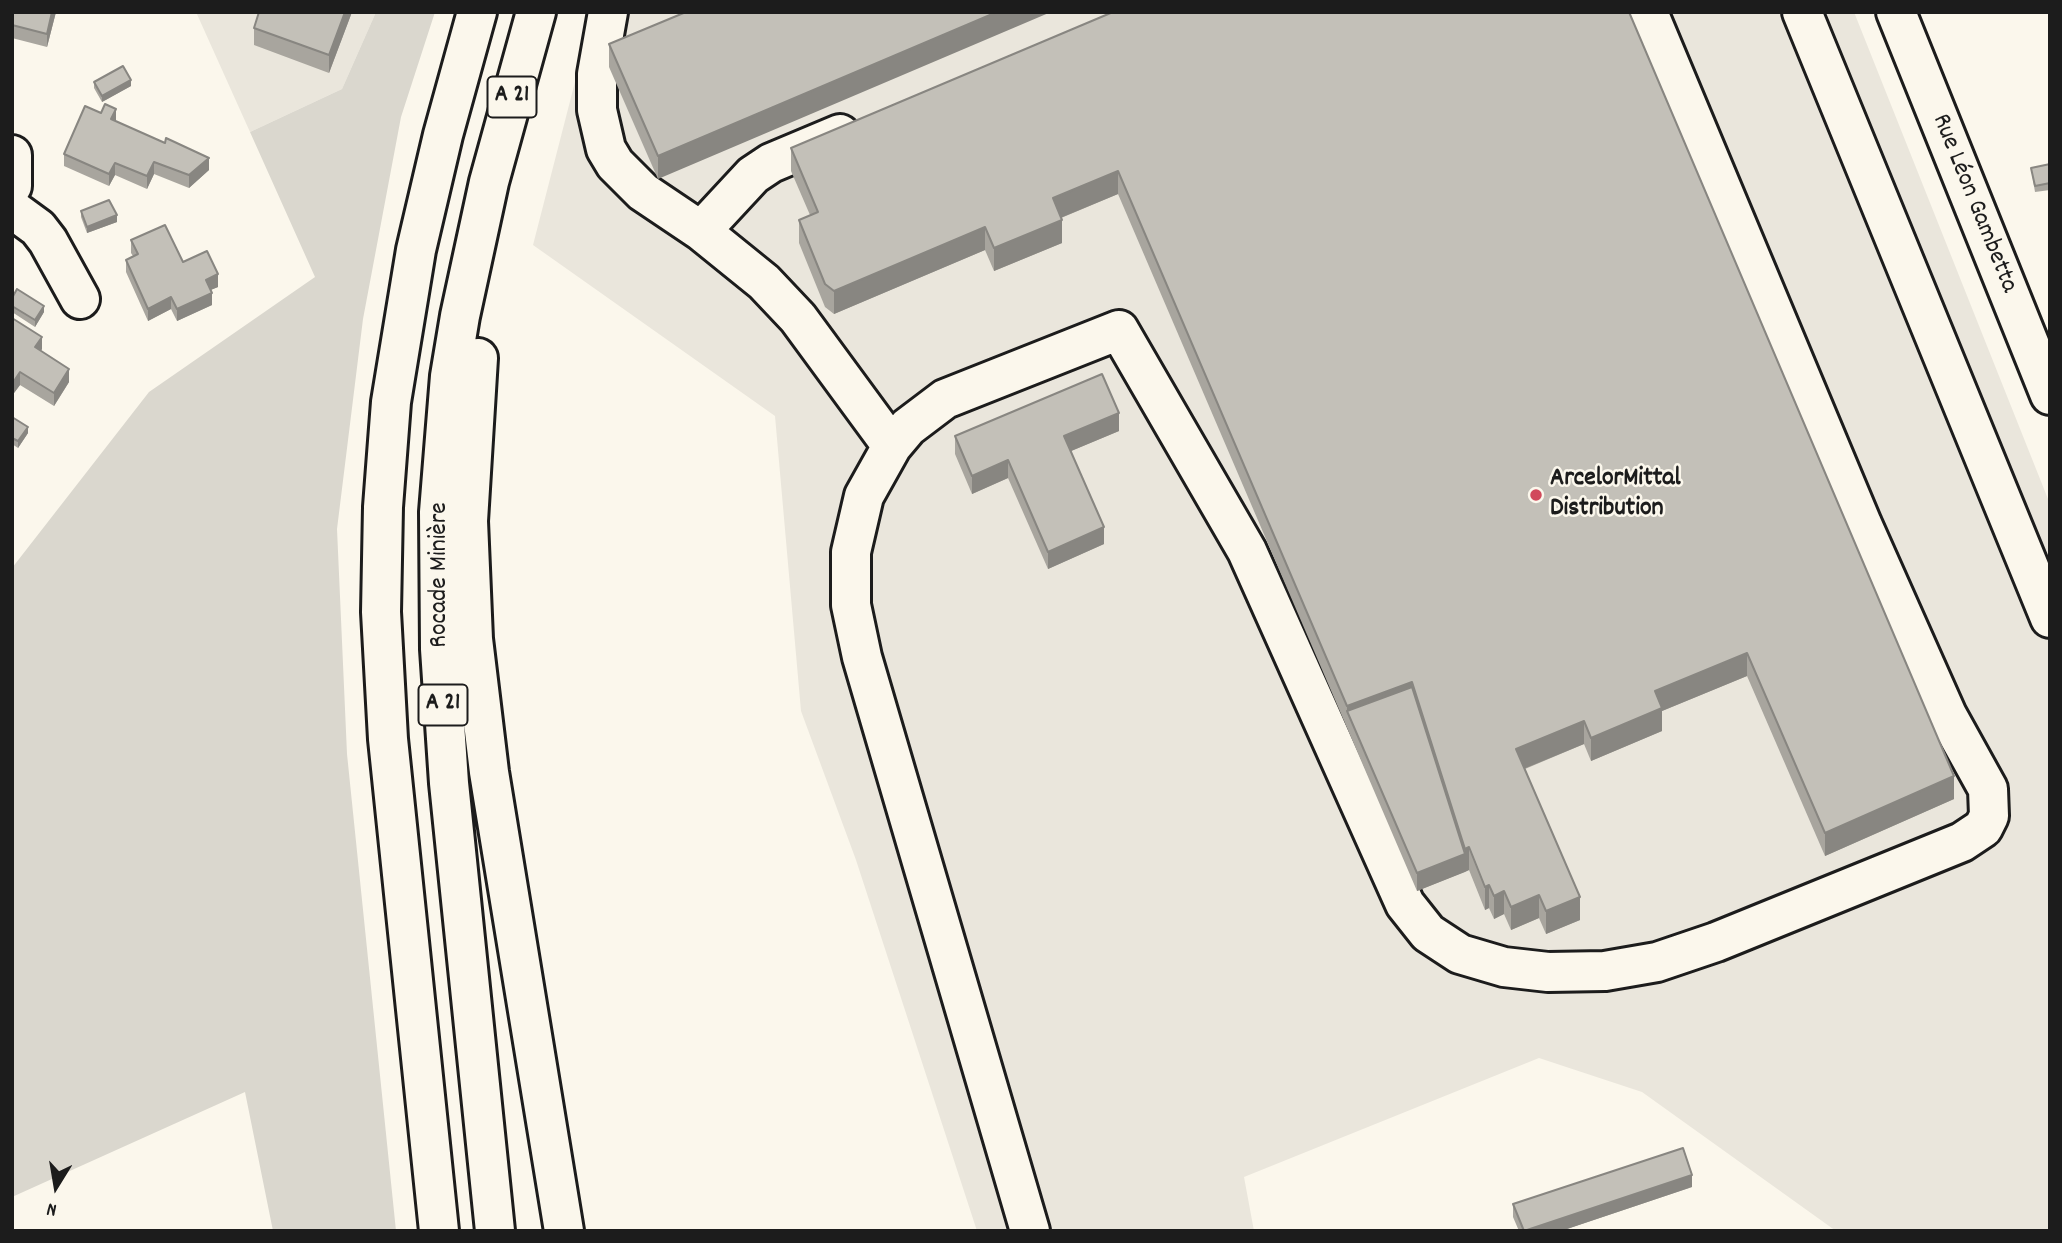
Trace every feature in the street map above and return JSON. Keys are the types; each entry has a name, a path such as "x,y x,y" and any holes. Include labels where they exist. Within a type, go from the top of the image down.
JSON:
{"main road":[{"name":"A 21","path":"439,1231 388,739 381,612 383,507 391,402 416,250 443,135 477,12"},
{"name":"Rocade Minière","path":"495,1231 455,848 438,580 439,512 450,376 489,181 536,12"},
{"path":"608,12 597,93 597,110 606,149 626,178 701,231 764,282 790,308 892,446"},
{"path":"1030,1231 856,635 849,577 856,525 864,496 892,446 908,428 945,399 1119,330 1248,551 1405,904 1428,933 1460,954 1522,970 1578,973 1657,962 1716,942 1975,835 1989,816 1988,789 1947,715 1861,524 1648,12"},
{"path":"1801,12 2050,618"},
{"name":"Rue Léon Gambetta","path":"1896,12 2050,396"},
{"path":"701,231 735,192 772,163 873,120"},
{"path":"12,155 12,186"},
{"path":"489,181 470,483 470,601 489,772 564,1231"},
{"path":"12,209 38,228 48,241 80,299"}],"shaded area":[{"path":"196,12 376,12 342,89 250,132"},
{"path":"376,12 435,12 401,117 363,319 337,529 347,754 396,1231 273,1231 245,1092 12,1197 12,568 149,392 315,277 250,132 342,89"},
{"path":"593,12 1854,12 2050,504 2050,1231 1836,1231 1642,1092 1539,1058 1244,1177 1254,1231 977,1231 856,860 801,711 775,416 533,245"}],"building":[{"path":"12,12 52,12 47,34 12,25"},
{"path":"259,12 345,12 329,55 254,28"},
{"path":"686,12 997,12 658,156 609,44"},
{"name":"ArcelorMittal Distribution","path":"1113,12 1629,12 1954,776 1825,833 1747,653 1655,691 1662,708 1591,738 1584,721 1516,749 1580,897 1546,911 1539,895 1511,907 1504,891 1494,896 1489,885 1485,887 1469,847 1465,849 1412,682 1347,706 1118,171 1053,198 1062,220 994,248 985,227 834,291 825,284 799,220 818,212 791,148"},
{"path":"123,66 131,80 102,96 94,82"},
{"path":"105,104 116,109 111,119 165,143 166,138 209,158 189,175 154,162 147,176 115,163 109,174 64,154 85,106 101,113"},
{"path":"2050,164 2050,183 2035,186 2031,168"},
{"path":"109,200 117,215 87,227 81,211"},
{"path":"165,225 183,262 207,251 218,274 206,280 212,293 177,309 171,297 148,309 126,260 138,254 131,240"},
{"path":"17,289 44,306 35,320 12,306 12,298"},
{"path":"12,318 42,337 35,347 69,369 54,393 20,372 14,381 12,380"},
{"path":"1102,374 1119,413 1064,436 1104,527 1048,552 1008,460 972,476 955,436"},
{"path":"12,417 28,427 18,441 12,438"},
{"path":"1412,687 1465,854 1417,873 1347,711"},
{"path":"1683,1148 1692,1175 1524,1231 1513,1204"}],"place":[{"name":"ArcelorMittal Distribution","path":"1536,495"}]}
